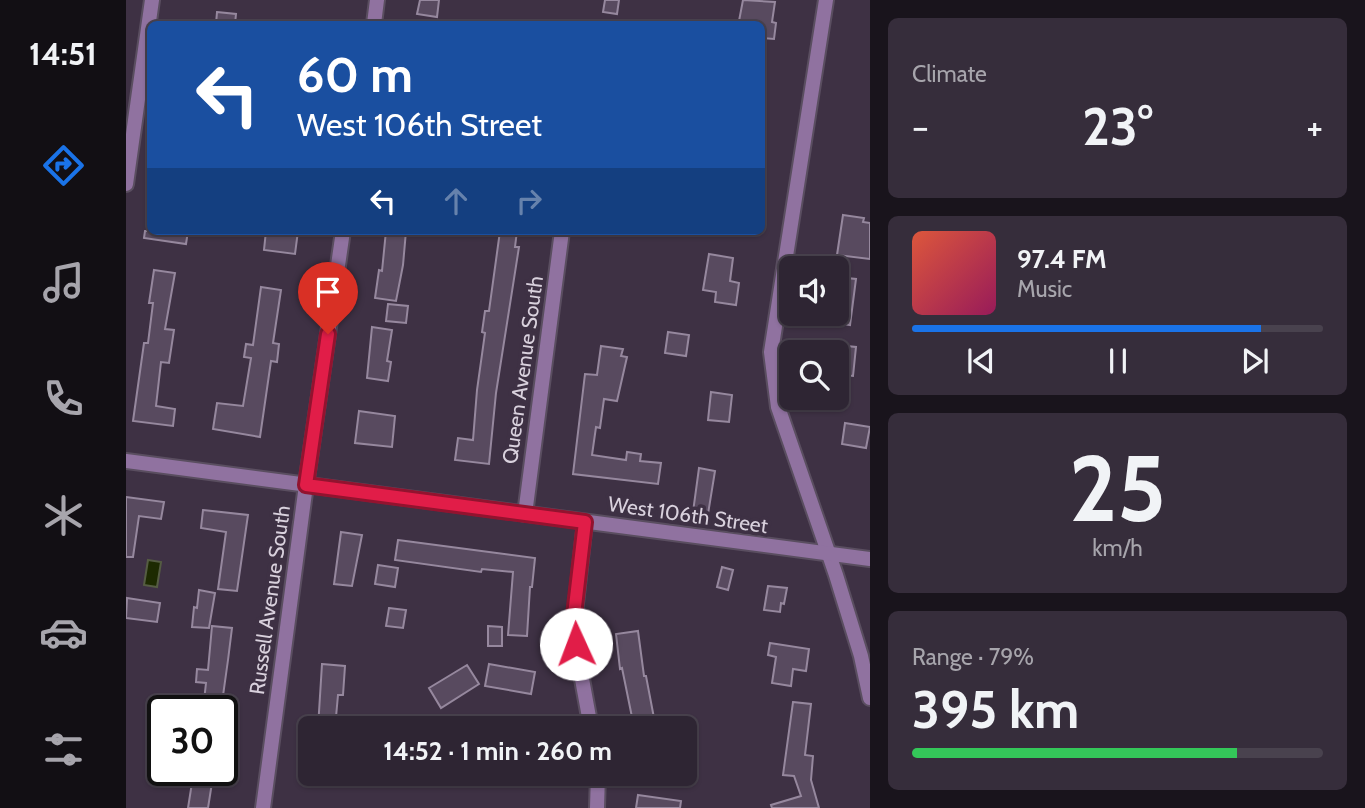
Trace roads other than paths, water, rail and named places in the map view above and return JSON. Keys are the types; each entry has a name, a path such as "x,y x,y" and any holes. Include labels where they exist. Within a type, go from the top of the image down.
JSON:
{"street":[{"path":"149,21 152,0"},
{"path":"374,21 377,0"},
{"path":"827,0 771,352 778,407 829,554 861,656 870,698"},
{"path":"126,184 147,35"},
{"name":"Russell Avenue South","path":"263,808 342,235"},
{"name":"Queen Avenue South","path":"525,514 561,235"},
{"name":"West 106th Street","path":"126,461 870,559"},
{"path":"585,522 573,630 589,716"},
{"path":"597,808 598,786"}]}
